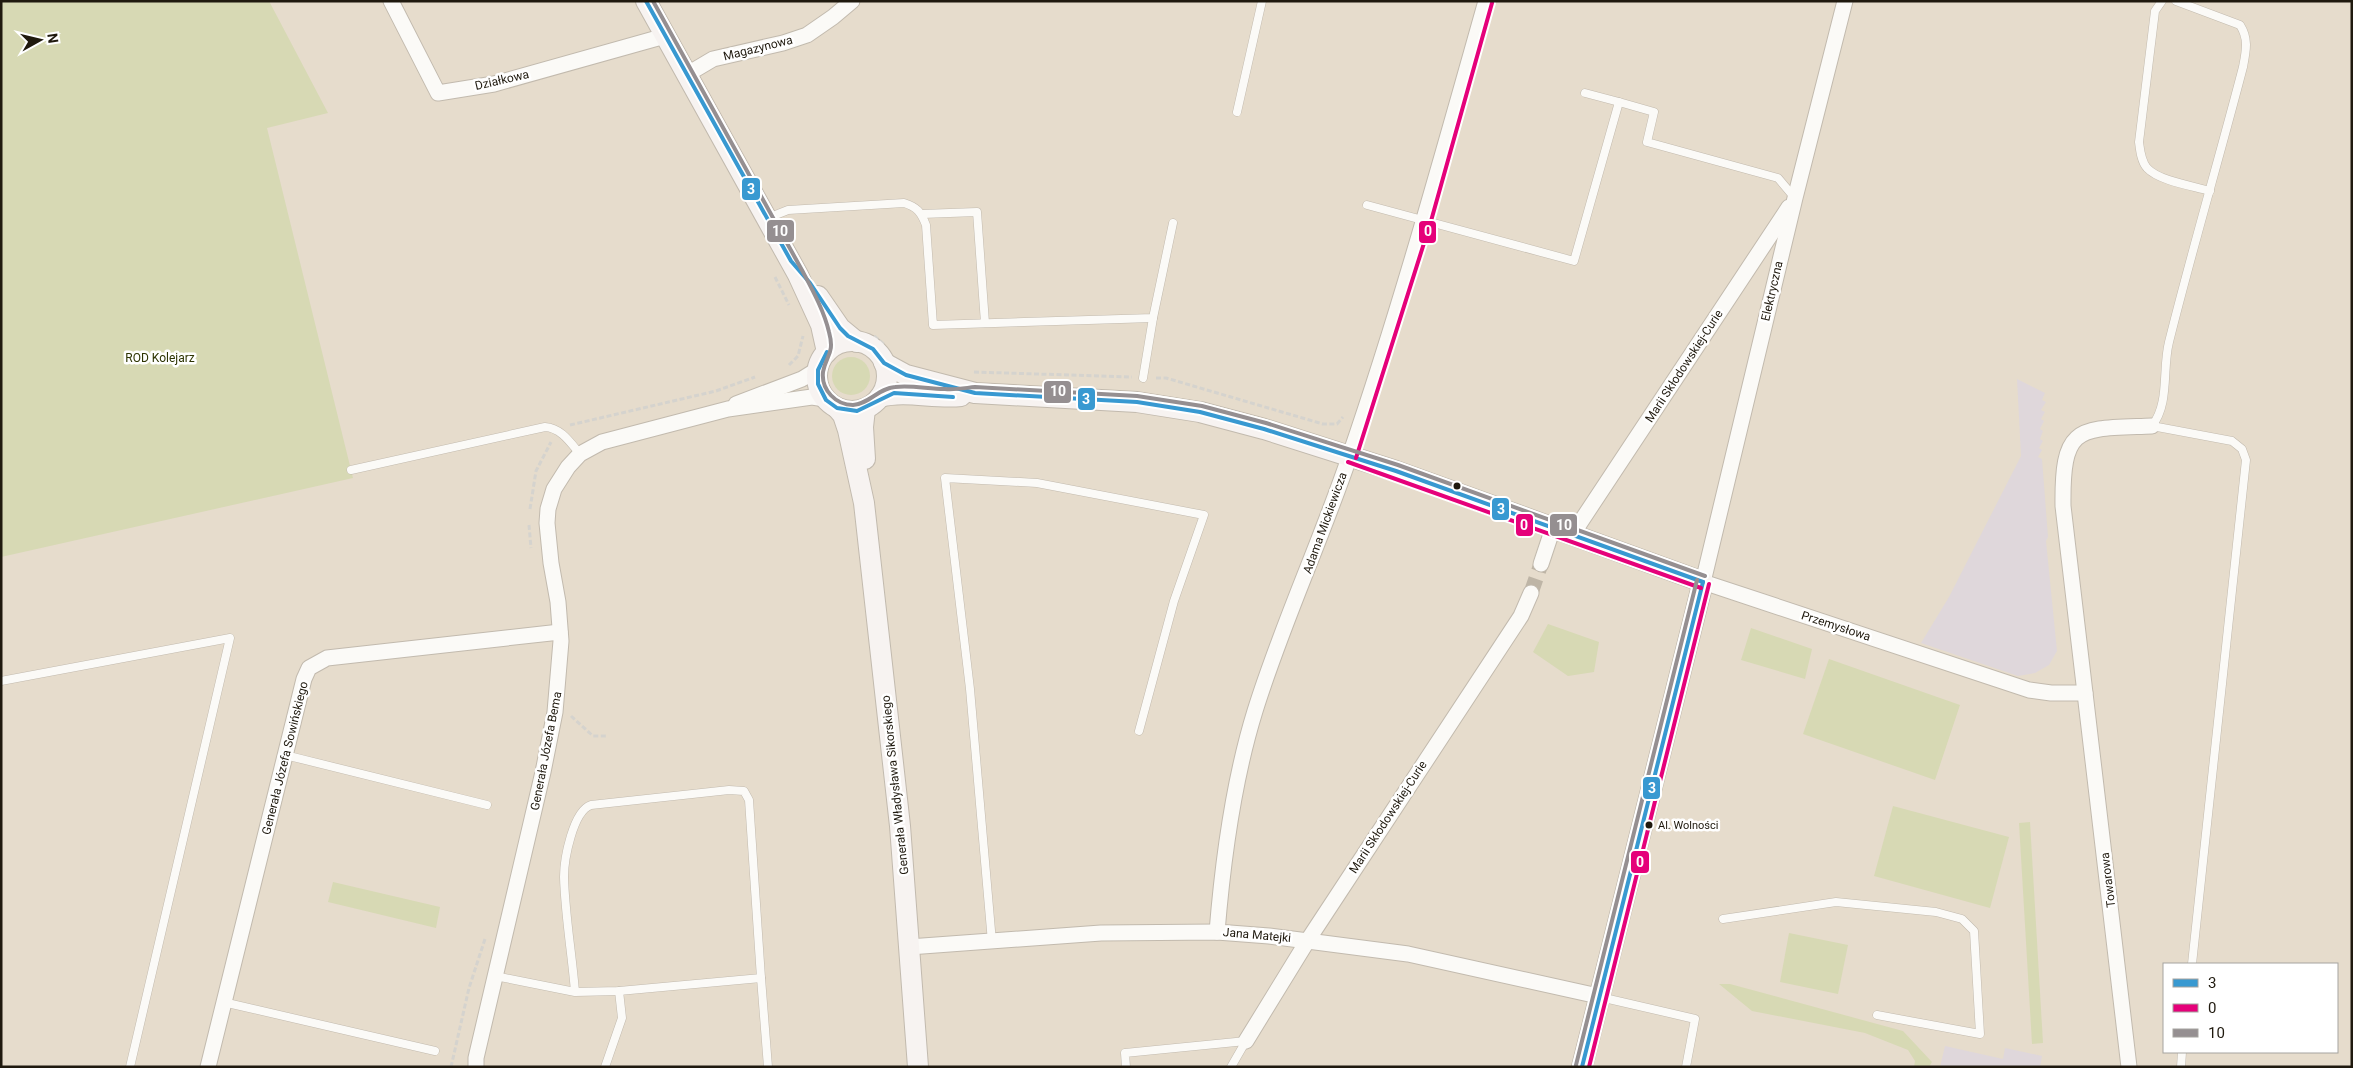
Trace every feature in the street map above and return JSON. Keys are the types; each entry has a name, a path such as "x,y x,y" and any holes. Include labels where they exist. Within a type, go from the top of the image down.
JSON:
{"street":[{"name":"Działkowa","path":"391,1 438,93 494,84 665,36"},
{"path":"646,1 790,261 820,325 822,361 818,385 831,404 856,411 872,403 886,380 887,356 873,349 862,337 840,328 810,283 790,261"},
{"name":"Magazynowa","path":"686,74 714,59 783,43 807,35 834,17 852,1"},
{"name":"Adama Mickiewicza","path":"1217,932 1221,882 1231,815 1255,712 1350,456 1425,219 1486,1"},
{"name":"Elektryczna","path":"1703,582 1795,198 1845,1"},
{"name":"Marii Skłodowskiej-Curie","path":"1572,535 1795,198"},
{"path":"822,361 841,344 862,337"},
{"name":"Przemysłowa","path":"887,356 906,375 975,393 1138,402 1200,412 1264,429 1350,456 1703,582 2029,690 2051,693 2086,693"},
{"name":"Generała Józefa Bema","path":"728,409 744,400 802,379 822,361"},
{"name":"Przemysłowa","path":"872,403 895,393 949,397 975,393"},
{"name":"Generała Józefa Bema","path":"474,1064 554,719 559,679 560,632 558,602 548,537 548,509 554,489 568,467 580,454 602,442 728,409 812,397 831,404"},
{"name":"Generała Władysława Sikorskiego","path":"864,503 865,454 863,427 872,403"},
{"name":"Generała Władysława Sikorskiego","path":"831,404 843,415 864,503 899,816 918,1067"},
{"path":"2086,693 2063,506 2062,476 2066,454 2074,439 2097,428 2152,426"},
{"path":"1541,564 1553,528"},
{"path":"1582,1067 1598,996 1703,582"},
{"name":"Marii Skłodowskiej-Curie","path":"1246,1041 1308,940 1521,616 1531,593"},
{"name":"Generała Józefa Sowińskiego","path":"208,1067 304,679 309,668 327,658 560,632"},
{"name":"Towarowa","path":"2086,693 2129,1067"},
{"name":"Jana Matejki","path":"910,947 1101,933 1217,932 1308,940 1408,954 1598,996"}],"lane":[{"path":"1237,112 1262,1"},
{"path":"2162,1 2155,11 2139,142 2141,156 2147,168 2166,179 2210,191"},
{"path":"2176,1 2240,25 2245,33 2247,45 2243,67 2168,345 2162,405 2158,419 2152,426 2232,441 2242,449 2246,460 2192,963"},
{"path":"1585,93 1654,112 1647,142 1778,178 1795,198"},
{"path":"1367,205 1425,219 1574,261 1619,102"},
{"path":"766,219 788,210 904,203 915,206 922,214 926,225 933,325 1153,318"},
{"path":"922,214 977,212 985,323"},
{"path":"1142,378 1173,224"},
{"path":"351,470 544,427 553,427 560,431 580,454"},
{"path":"992,942 970,689 945,478 1037,483 1204,515 1174,601 1139,731"},
{"path":"1,681 230,638 130,1067"},
{"path":"285,755 487,805"},
{"path":"576,992 564,876 569,846 578,817 582,811 592,805 729,790 744,791 749,800 768,1067"},
{"path":"1723,919 1836,902 1936,912 1962,919 1974,931 1980,1034 1877,1014"},
{"path":"495,976 576,992 620,991 761,978"},
{"path":"605,1067 622,1018 620,991"},
{"path":"1598,996 1694,1019 1686,1067"},
{"path":"224,1002 435,1051"},
{"path":"1126,1067 1125,1053 1246,1041"},
{"path":"1232,1067 1246,1041"},
{"path":"2181,1067 2182,1053"}],"path":[{"path":"780,368 793,362 798,356 803,332 820,325"},
{"path":"862,337 879,339 887,356"},
{"path":"529,512 536,471 547,447 567,425 716,391 762,374"},
{"path":"529,520 532,554"},
{"path":"451,1067 469,988 485,938"}],"shaded area":[{"path":"2017,379 2045,393 2042,400 2046,402 2041,410 2045,412 2041,419 2044,421 2040,429 2043,431 2040,439 2043,441 2039,448 2042,450 2038,457 2042,459 2048,537 2046,541 2057,651 2049,665 2035,673 2018,676 1921,643 1949,597 2021,456"},
{"path":"1945,1046 2003,1059 2005,1048 2042,1056 2040,1067 1940,1067"}],"green space":[{"name":"ROD Kolejarz","path":"1,1 269,1 328,113 267,128 353,478 1,557"},
{"path":"851,357 865,362 870,376 865,390 851,395 837,390 832,376 837,362"},
{"path":"1548,624 1599,642 1594,672 1568,676 1533,652"},
{"path":"1751,628 1812,649 1805,679 1741,660"},
{"path":"1829,659 1960,705 1935,780 1803,734"},
{"path":"1893,806 2009,837 1990,908 1874,876"},
{"path":"2030,822 2043,1043 2032,1044 2019,823"},
{"path":"333,882 440,907 436,928 328,902"},
{"path":"1789,933 1848,945 1838,994 1780,982"},
{"path":"1719,984 1730,984 1903,1031 1932,1062 1929,1067 1914,1067 1915,1061 1908,1050 1865,1033 1752,1011"}],"tunnel":[{"path":"1531,593 1541,564"}],"transit line":[{"name":"3","path":"646,1 791,261 810,283 840,328 848,336 873,349 884,363 906,375 975,393 1137,402 1200,412 1264,429 1396,471 1703,582"},
{"name":"10","path":"653,1 818,301 831,339 831,350 823,372 824,385 831,395 841,402 853,405 859,404 889,388 908,386 939,389 975,387 1137,396 1202,406 1266,423 1398,465 1705,576"},
{"name":"0","path":"1356,458 1431,221 1492,3"},
{"name":"3","path":"827,352 818,370 818,384 826,400 837,408 857,411 894,393 953,397"},
{"name":"0","path":"1348,462 1701,588"},
{"name":"10","path":"1576,1065 1697,580"},
{"name":"3","path":"1582,1067 1703,582"},
{"name":"0","path":"1589,1067 1709,584"}],"place":[{"name":"Al. Wolności","path":"1649,825"}]}
